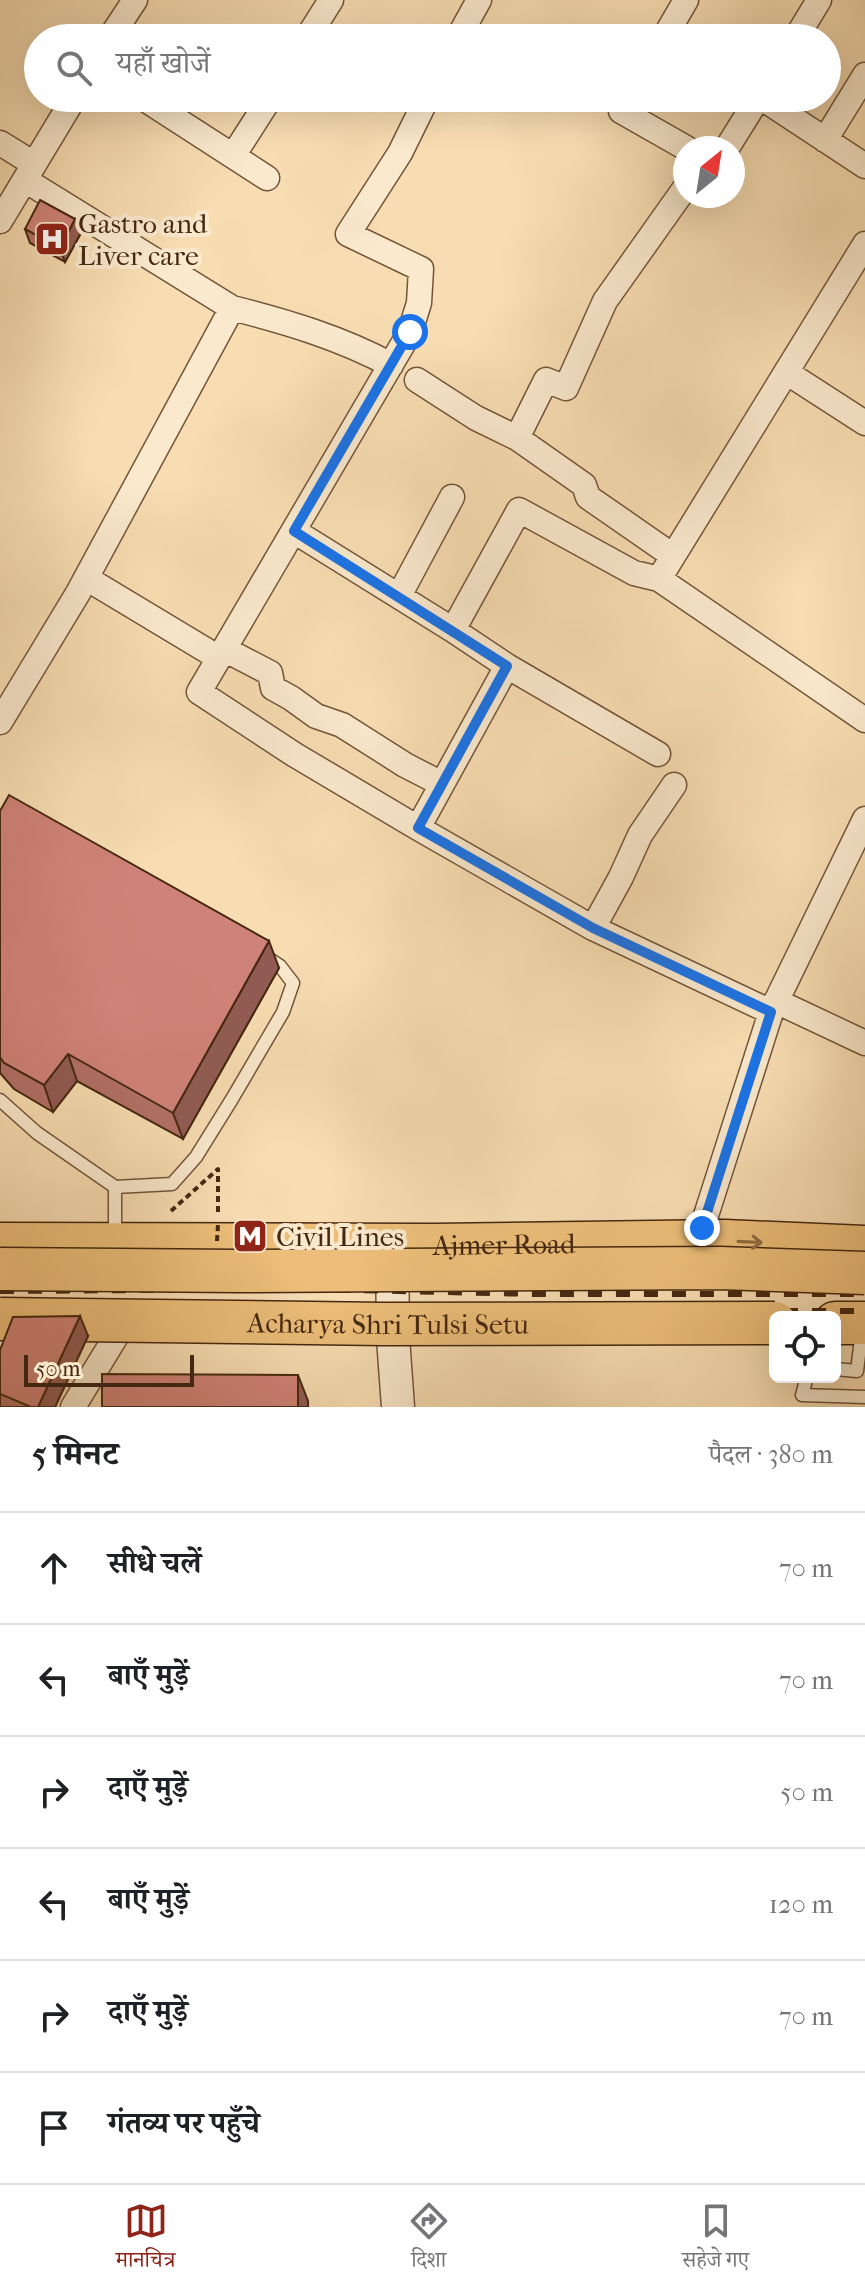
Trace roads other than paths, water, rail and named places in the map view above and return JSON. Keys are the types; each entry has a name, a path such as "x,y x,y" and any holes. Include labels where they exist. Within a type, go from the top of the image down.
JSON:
{"highway":[{"name":"Ajmer Road","path":"0,1244 392,1245 725,1241 865,1247"},
{"name":"Acharya Shri Tulsi Setu","path":"0,1269 720,1268 865,1273"},
{"name":"Acharya Shri Tulsi Setu","path":"2,1332 384,1324 769,1323"},
{"path":"2,1332 121,1328 393,1338 769,1338"}],"street":[{"path":"119,24 135,0"},
{"path":"316,24 331,0"},
{"path":"466,24 479,0"},
{"path":"672,24 686,0"},
{"path":"804,24 819,0"},
{"path":"825,140 865,75"},
{"path":"0,221 66,112"},
{"path":"165,112 267,178"},
{"path":"233,156 261,112"},
{"path":"420,112 400,153 348,234 421,269 419,303 410,332 199,692 295,755 593,928 865,1043"},
{"path":"623,112 673,141"},
{"path":"735,136 751,112"},
{"path":"782,112 865,166"},
{"path":"0,143 30,172 232,308 342,342 391,365"},
{"path":"517,438 546,380 566,388 605,301 673,205"},
{"path":"659,579 865,244"},
{"path":"0,722 86,578 232,308"},
{"path":"786,372 865,423"},
{"path":"417,380 476,418 517,438 584,485 588,497 673,556"},
{"path":"399,596 452,497"},
{"path":"453,630 519,510 634,573 659,579 865,720"},
{"path":"294,531 507,666 658,754"},
{"path":"86,578 222,654 239,655 270,673 273,688 316,716 342,725 405,765 442,784"},
{"path":"418,828 507,666"},
{"path":"593,928 640,835 674,785"},
{"path":"702,1242 702,1228 774,1006 865,819"},
{"path":"392,1245 393,1338 398,1407"},
{"path":"73,1407 121,1328"}],"lane":[{"path":"0,1100 37,1133 115,1187 172,1184 196,1157 283,1012 293,983 280,966 258,951"},
{"path":"115,1187 115,1245"},
{"path":"805,1383 802,1395 865,1397"}],"railway":[{"path":"0,1291 308,1289 535,1294 865,1294"},
{"path":"0,1307 865,1311"}],"place":[{"name":"Gastro and Liver care","path":"52,239"},
{"name":"Civil Lines","path":"250,1236"}]}
